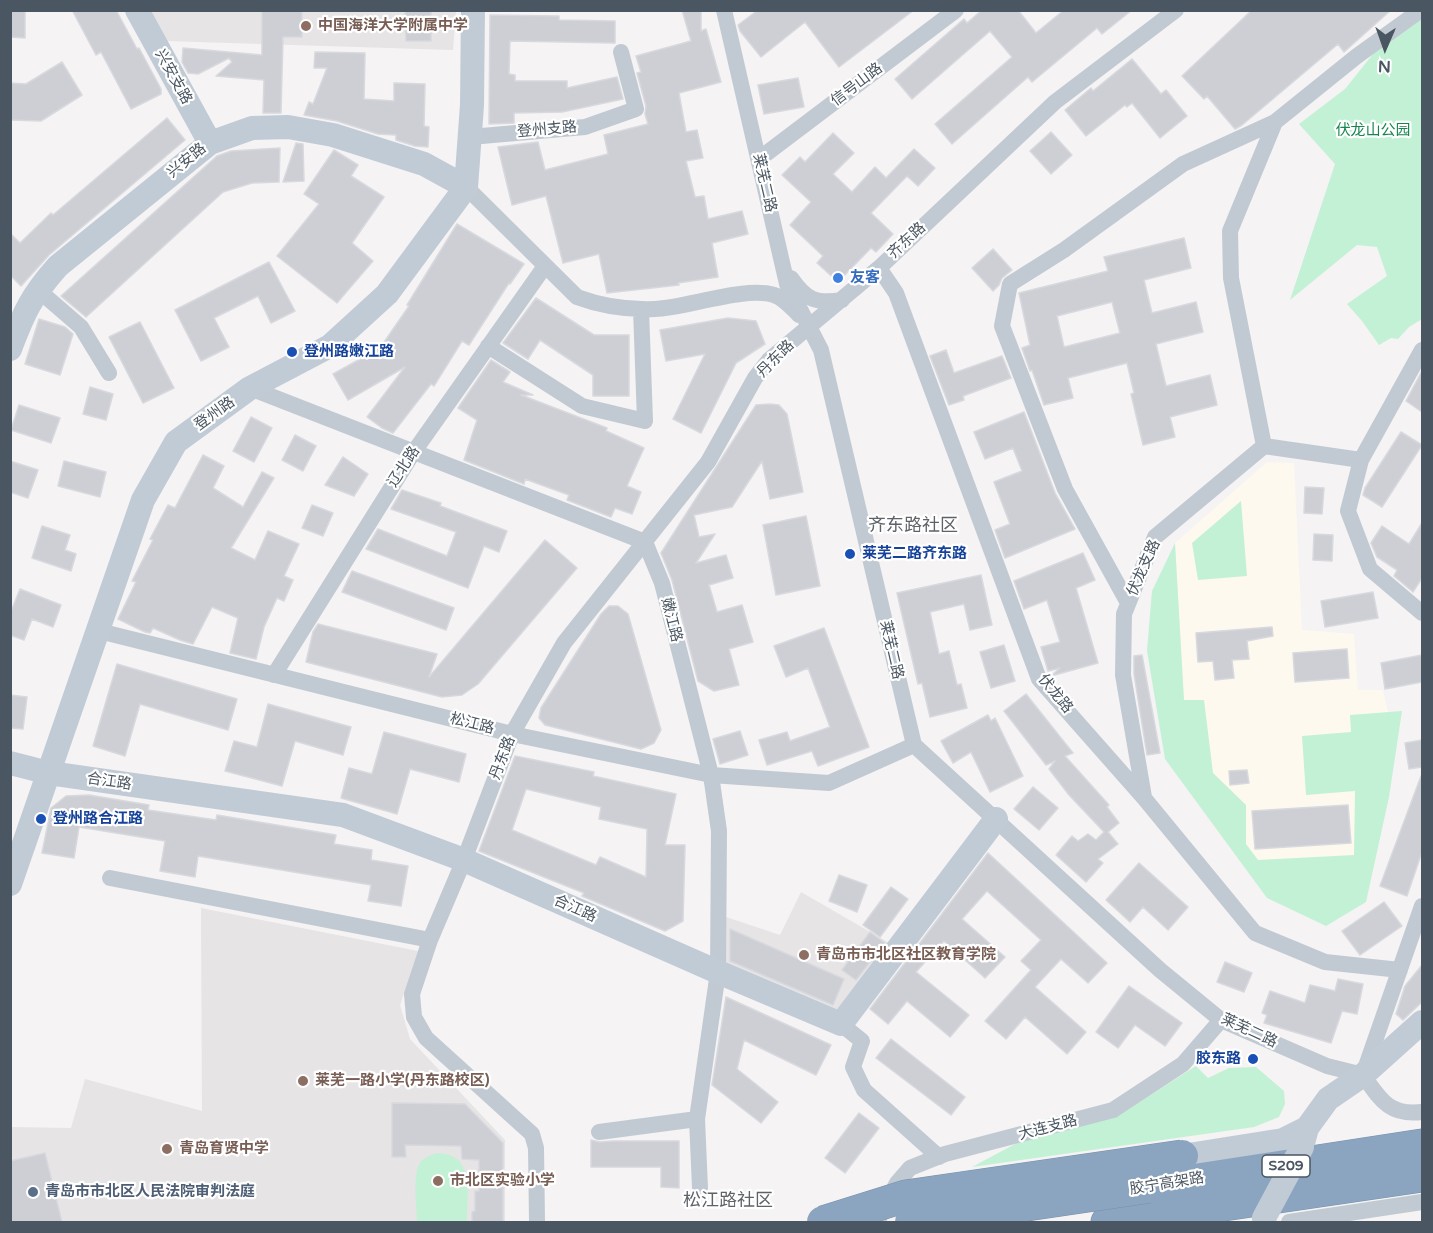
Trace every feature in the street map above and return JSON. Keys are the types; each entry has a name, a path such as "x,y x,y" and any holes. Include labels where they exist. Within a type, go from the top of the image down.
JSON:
{"highway":[{"name":"胶宁高架路","path":"1107,1222 1152,1201 1422,1145"},
{"path":"823,1222 906,1196 1182,1155"},
{"name":"胶宁高架路","path":"911,1222 1422,1176"}],"street":[{"name":"兴安支路","path":"137,10 210,143"},
{"path":"473,10 472,105 466,187 578,297 593,303 656,309 750,293 774,286 780,277 781,259"},
{"name":"莱芜二路","path":"724,10 787,284 821,350 914,745 1160,970 1221,1020 1327,1066 1363,1075"},
{"name":"信号山路","path":"759,159 956,10"},
{"name":"齐东路","path":"809,327 879,268 1055,102 1176,10"},
{"path":"1128,603 1065,489 1002,326 1010,284 1064,250 1183,164 1275,122 1357,56 1421,10"},
{"name":"登州支路","path":"470,137 585,127 636,109 621,52"},
{"path":"1275,122 1230,231 1231,278 1264,446 1361,460"},
{"name":"兴安路","path":"10,348 17,309 58,266 210,143 252,128 288,127 333,135 424,164 466,187"},
{"name":"登州路","path":"10,884 143,500 176,442 250,388 330,346 387,294 466,187"},
{"path":"781,259 798,288 811,300 826,302 842,300"},
{"name":"辽北路","path":"274,675 413,453 544,266"},
{"name":"伏龙路","path":"879,268 896,293 1039,679 1144,798 1255,933 1325,962 1400,970"},
{"path":"37,289 81,327 109,373"},
{"path":"750,293 774,295 789,305 809,327"},
{"path":"488,346 582,406 645,421 641,309"},
{"name":"丹东路","path":"537,1222 536,1148 532,1134 426,1038 414,1017 412,994 426,951 512,734 564,643 708,462 756,378 770,360 809,327"},
{"path":"1422,350 1361,460 1348,512 1370,568 1422,613"},
{"path":"250,388 645,542"},
{"name":"伏龙支路","path":"1144,798 1123,675 1124,614 1155,537 1264,446"},
{"name":"嫩江路","path":"645,542 662,583 711,775 719,831 718,972 697,1119 700,1188"},
{"name":"松江路","path":"99,631 512,734 711,775 829,783 914,745"},
{"path":"10,763 49,773"},
{"name":"合江路","path":"49,773 343,815 464,860 841,1024"},
{"path":"939,1157 864,1090 853,1067 862,1041 841,1024 996,819"},
{"path":"110,878 425,939"},
{"path":"1363,1075 1422,906"},
{"name":"大连支路","path":"877,1222 897,1183 910,1168 939,1157 1113,1110 1183,1064 1221,1020"},
{"path":"1263,1220 1305,1137 1328,1099 1363,1075 1422,1022"},
{"path":"1363,1075 1384,1104 1409,1114 1422,1112"},
{"path":"598,1132 697,1119"},
{"path":"1182,1155 1305,1137"},
{"path":"1288,1222 1391,1215 1422,1203"}],"shaded area":[{"name":"中国海洋大学附属中学","path":"150,11 456,11 453,50 166,41"},
{"path":"1267,462 1294,463 1302,630 1354,634 1358,690 1383,690 1392,730 1339,919 1281,905 1249,871 1184,700 1175,543"},
{"name":"青岛市市北区社区教育学院","path":"801,892 891,944 837,1012 725,965 726,917 780,935"},
{"path":"201,908 418,951 400,1005 410,1039 505,1140 505,1222 62,1222 45,1153 11,1161 11,1127 71,1128 85,1079 202,1111"}],"green space":[{"name":"伏龙山公园","path":"1422,19 1422,319 1409,327 1398,339 1391,338 1379,345 1347,304 1387,276 1377,247 1357,245 1290,300 1335,164 1299,124 1345,89 1373,54"},
{"path":"1241,501 1247,576 1198,580 1192,543"},
{"path":"1175,543 1184,700 1204,700 1213,773 1246,805 1246,844 1258,860 1354,855 1355,791 1306,795 1302,736 1351,732 1350,715 1402,711 1389,797 1366,902 1326,926 1267,898 1165,759 1147,651 1152,591"},
{"path":"1196,1066 1208,1078 1229,1068 1256,1067 1284,1091 1285,1104 1279,1117 1254,1127 972,1167 1017,1143 1119,1115"},
{"path":"437,1153 449,1155 458,1160 464,1168 468,1188 467,1222 417,1222 416,1175 418,1168 424,1159"}],"building":[{"path":"10,10 25,10 25,38 10,37"},
{"path":"72,10 116,10 161,89 161,94 131,109 101,52 96,55"},
{"path":"262,10 302,10 302,37 283,37 281,113 263,113 264,80 216,76 232,62 229,58 198,74 188,73 182,62 183,48 262,55"},
{"path":"405,10 431,10 431,41 406,41"},
{"path":"682,10 701,10 701,31 706,29 721,82 679,93 686,132 697,130 703,158 686,161 695,197 704,196 708,219 742,211 748,234 712,243 718,277 678,283 679,285 607,293 599,254 563,263 546,196 512,205 498,147 538,142 545,170 608,154 604,135 648,124 645,114 646,106 637,73 641,72 636,56 691,41"},
{"path":"758,10 914,10 839,67 805,22 761,57 740,31 738,25"},
{"path":"982,10 1018,10 1036,33 1064,10 1132,10 1102,34 1097,28 1032,82 1028,77 952,144 935,124 1012,57 990,31 912,99 895,79 964,19 967,23"},
{"path":"1252,10 1391,10 1344,52 1338,44 1235,129 1207,96 1204,99 1182,76"},
{"path":"490,15 559,16 559,20 615,21 615,43 510,41 509,74 515,75 515,81 567,81 567,88 617,77 623,99 562,112 514,113 514,123 489,124"},
{"path":"315,52 365,53 364,99 394,101 394,83 425,84 424,126 429,127 428,147 415,146 396,140 396,135 378,134 337,121 304,115 309,102 313,104 327,68 314,68"},
{"path":"1132,59 1161,94 1166,90 1187,116 1160,138 1132,103 1127,107 1125,105 1086,136 1065,110 1091,88 1093,91"},
{"path":"62,62 82,95 41,121 10,120 10,83 26,84"},
{"path":"798,78 804,107 764,114 758,85"},
{"path":"167,118 185,140 49,255 21,286 10,275 10,233 20,243 51,213 53,215"},
{"path":"1051,132 1072,155 1051,174 1030,151"},
{"path":"833,133 854,153 833,174 852,192 875,167 886,178 914,149 935,168 918,186 907,176 871,213 893,234 876,252 871,248 838,282 817,263 823,256 790,225 811,202 782,175 800,157 805,162"},
{"path":"296,143 303,144 304,181 283,182"},
{"path":"280,148 279,182 252,183 223,192 86,317 61,296 217,156 231,151"},
{"path":"334,150 358,165 351,176 384,197 352,243 373,261 337,303 277,256 319,204 304,194"},
{"path":"457,224 524,264 469,345 462,341 434,386 431,384 393,433 367,417 405,367 348,400 333,374 380,348 409,306 407,305"},
{"path":"1184,238 1191,268 1144,280 1152,313 1196,302 1203,332 1156,344 1166,386 1210,375 1217,405 1170,417 1175,437 1143,445 1131,394 1134,393 1127,363 1068,378 1073,398 1044,405 1032,370 1030,371 1022,348 1030,345 1019,293 1108,271 1104,257","holes":["1112,302 1120,333 1064,347 1057,316"]},
{"path":"993,249 1012,270 1002,278 993,291 972,268"},
{"path":"269,262 295,311 271,323 258,296 214,318 229,347 201,361 175,310"},
{"path":"536,298 594,335 629,335 629,396 593,396 593,375 540,340 528,359 503,343"},
{"path":"728,318 756,321 765,344 736,363 701,433 673,419 705,354 666,361 660,330"},
{"path":"39,319 65,327 73,334 60,375 25,364"},
{"path":"140,322 174,388 143,403 109,337"},
{"path":"946,350 954,373 1002,356 1011,378 963,396 964,400 949,405 930,356"},
{"path":"491,360 510,372 503,382 533,395 521,395 607,428 606,431 644,448 627,486 641,492 632,514 615,508 611,517 567,500 569,495 525,479 524,484 464,460 477,420 458,408"},
{"path":"1422,371 1422,412 1406,401"},
{"path":"90,387 113,394 106,420 83,414"},
{"path":"19,405 60,418 51,443 11,430"},
{"path":"756,405 779,405 787,414 803,492 770,499 762,461 732,507 694,515 699,537 715,534 696,563 726,555 733,578 709,585 717,612 742,605 753,642 729,649 739,685 714,691 698,681 672,580 661,553"},
{"path":"1024,412 1055,493 1075,529 1005,558 995,530 1010,524 994,482 1022,471 1013,448 985,459 974,432"},
{"path":"251,417 272,428 254,462 233,451"},
{"path":"1401,432 1422,445 1382,507 1363,495 1365,488"},
{"path":"295,435 316,446 303,471 282,460"},
{"path":"203,455 224,466 213,488 243,507 262,472 274,478 231,548 255,560 268,531 299,544 284,576 293,580 284,601 277,598 264,627 256,659 230,653 238,618 212,607 193,644 153,628 150,633 145,632 118,619 136,582 132,581 153,540 150,539 168,505 175,508"},
{"path":"343,457 368,474 354,496 325,485"},
{"path":"10,461 38,470 28,498 10,492"},
{"path":"64,461 106,472 100,497 58,486"},
{"path":"1305,487 1324,488 1322,514 1304,513"},
{"path":"402,490 441,503 440,506 507,531 499,552 484,546 468,588 366,549 378,529 447,556 456,532 391,509"},
{"path":"312,505 333,513 323,536 302,528"},
{"path":"806,516 820,586 776,595 763,525"},
{"path":"1422,523 1422,578 1413,592 1394,576 1397,570 1377,557 1371,543 1382,526 1409,544"},
{"path":"42,526 70,535 65,550 76,554 71,571 32,558"},
{"path":"1314,534 1333,535 1332,561 1313,560"},
{"path":"545,540 577,568 478,684 462,695 442,697 306,662 313,632 318,624 437,654 429,677"},
{"path":"1083,553 1095,580 1076,588 1098,663 1051,676 1060,668 1048,671 1041,647 1060,642 1047,600 1024,609 1014,581"},
{"path":"352,571 454,608 446,630 342,592"},
{"path":"981,575 992,625 970,630 964,604 930,612 939,654 949,651 957,685 961,684 967,708 930,717 922,683 918,684 897,593"},
{"path":"20,589 61,605 53,627 32,619 24,640 10,635 10,614"},
{"path":"1373,592 1378,618 1325,627 1321,601"},
{"path":"609,606 618,606 628,614 661,730 654,743 641,749 545,725 539,718 541,708 601,614"},
{"path":"1272,627 1273,636 1247,641 1249,659 1232,660 1234,678 1215,680 1213,661 1198,662 1196,633"},
{"path":"824,628 869,747 818,766 812,751 767,765 759,740 787,732 790,741 830,727 808,668 786,677 774,646"},
{"path":"1004,645 1015,681 991,688 980,652"},
{"path":"1347,649 1349,678 1295,682 1293,653"},
{"path":"1142,655 1160,753 1147,755 1134,674 1134,656"},
{"path":"1422,655 1422,682 1385,689 1381,663"},
{"path":"117,664 237,699 228,730 140,704 125,756 93,746"},
{"path":"1026,694 1073,753 1065,756 1109,805 1107,807 1119,823 1108,832 1118,844 1098,859 1103,863 1086,882 1056,855 1072,836 1078,841 1088,834 1096,840 1104,832 1069,795 1049,769 1055,761 1046,765 1004,711"},
{"path":"10,695 27,697 23,729 10,728"},
{"path":"268,704 351,727 343,755 295,741 282,786 225,771 234,741 257,747"},
{"path":"988,715 991,721 995,718 1023,776 990,792 971,752 953,763 941,741"},
{"path":"740,731 748,755 720,764 713,739"},
{"path":"384,732 466,754 459,782 410,769 397,814 341,798 349,768 372,774"},
{"path":"1422,740 1422,767 1409,769 1405,743"},
{"path":"515,756 594,772 593,776 676,794 665,845 685,845 683,921 665,931 582,896 584,893 479,851","holes":["526,789 601,807 599,819 647,829 646,877 600,857 596,865 512,830"]},
{"path":"1247,770 1249,783 1230,785 1229,771"},
{"path":"1421,776 1422,852 1407,896 1380,886"},
{"path":"1033,787 1058,808 1039,830 1014,809"},
{"path":"89,795 149,805 148,810 216,820 217,815 336,835 334,844 372,850 371,860 408,866 401,906 368,901 371,885 198,856 195,877 160,871 165,841 79,827 74,858 42,853 51,808 66,796"},
{"path":"1348,805 1351,843 1255,849 1252,811"},
{"path":"988,853 1107,963 1088,983 1061,959 1035,987 1086,1032 1067,1054 1025,1017 1006,1039 985,1021 1031,970 1021,961 1041,940 987,891 962,919 1005,957 985,978 944,941 916,972 969,1015 950,1037 907,1001 888,1024 870,1009"},
{"path":"1139,863 1188,907 1168,930 1143,907 1130,922 1106,900"},
{"path":"839,875 867,885 857,912 829,901"},
{"path":"891,887 908,899 880,937 863,925"},
{"path":"1384,902 1402,926 1360,955 1342,931"},
{"path":"730,929 844,979 833,1005 730,961"},
{"path":"870,932 885,943 856,980 842,970"},
{"path":"1225,962 1252,973 1244,992 1217,982"},
{"path":"1422,965 1422,1002 1403,1020 1396,1014 1405,986"},
{"path":"1338,979 1363,984 1357,1014 1342,1011 1331,1043 1264,1023 1267,1015 1262,1013 1270,991 1305,1003 1310,985 1335,991"},
{"path":"1129,986 1182,1023 1165,1046 1135,1025 1118,1048 1096,1032"},
{"path":"726,997 831,1045 816,1075 744,1040 737,1069 778,1102 761,1123 712,1085"},
{"path":"891,1039 965,1097 951,1115 876,1058"},
{"path":"392,1103 465,1104 503,1143 503,1222 472,1222 472,1212 475,1211 475,1191 479,1191 479,1160 462,1159 461,1146 405,1145 406,1157 392,1157"},
{"path":"859,1113 879,1128 845,1173 825,1158"},
{"path":"591,1140 600,1142 679,1141 679,1188 661,1187 661,1167 591,1167"},
{"name":"青岛市市北区人民法院审判法庭","path":"45,1153 62,1222 10,1222 10,1161"}],"place":[{"name":"中国海洋大学附属中学","path":"306,26"},
{"name":"友客","path":"838,278"},
{"name":"登州路嫩江路","path":"292,352"},
{"name":"莱芜二路齐东路","path":"850,554"},
{"name":"登州路合江路","path":"41,819"},
{"name":"青岛市市北区社区教育学院","path":"804,955"},
{"name":"胶东路","path":"1253,1059"},
{"name":"莱芜一路小学(丹东路校区)","path":"303,1081"},
{"name":"青岛育贤中学","path":"167,1149"},
{"name":"市北区实验小学","path":"438,1181"},
{"name":"青岛市市北区人民法院审判法庭","path":"33,1192"}],"district":[{"name":"齐东路社区","path":"913,526"},
{"name":"松江路社区","path":"728,1201"}]}
